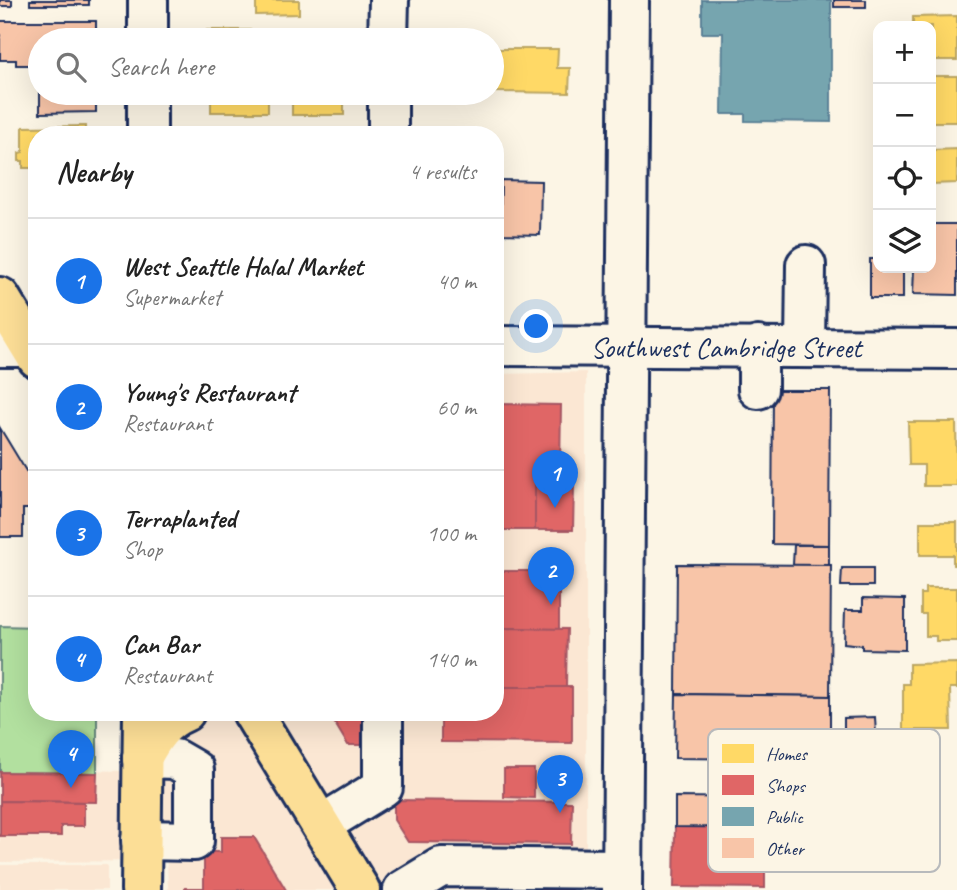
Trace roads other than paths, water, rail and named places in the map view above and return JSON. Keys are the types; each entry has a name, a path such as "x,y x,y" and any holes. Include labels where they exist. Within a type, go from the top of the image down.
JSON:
{"main road":[{"path":"0,297 26,350"},
{"path":"141,890 143,721"},
{"path":"142,758 153,737 170,721"},
{"path":"252,721 321,825 360,890"}],"street":[{"path":"148,0 148,28"},
{"path":"388,0 388,28"},
{"path":"403,890 441,867 622,879 629,0"},
{"path":"147,105 147,126"},
{"path":"388,105 388,126"},
{"path":"805,347 806,265"},
{"name":"Southwest Cambridge Street","path":"504,346 957,349"},
{"path":"758,346 758,389"},
{"path":"321,825 383,787 383,721"},
{"path":"141,840 194,841 194,771 175,759 142,758"}],"place":[{"name":"West Seattle Halal Market","path":"555,508"},
{"name":"Young's Restaurant","path":"551,605"},
{"name":"Can Bar","path":"71,788"},
{"name":"Terraplanted","path":"560,813"}]}
